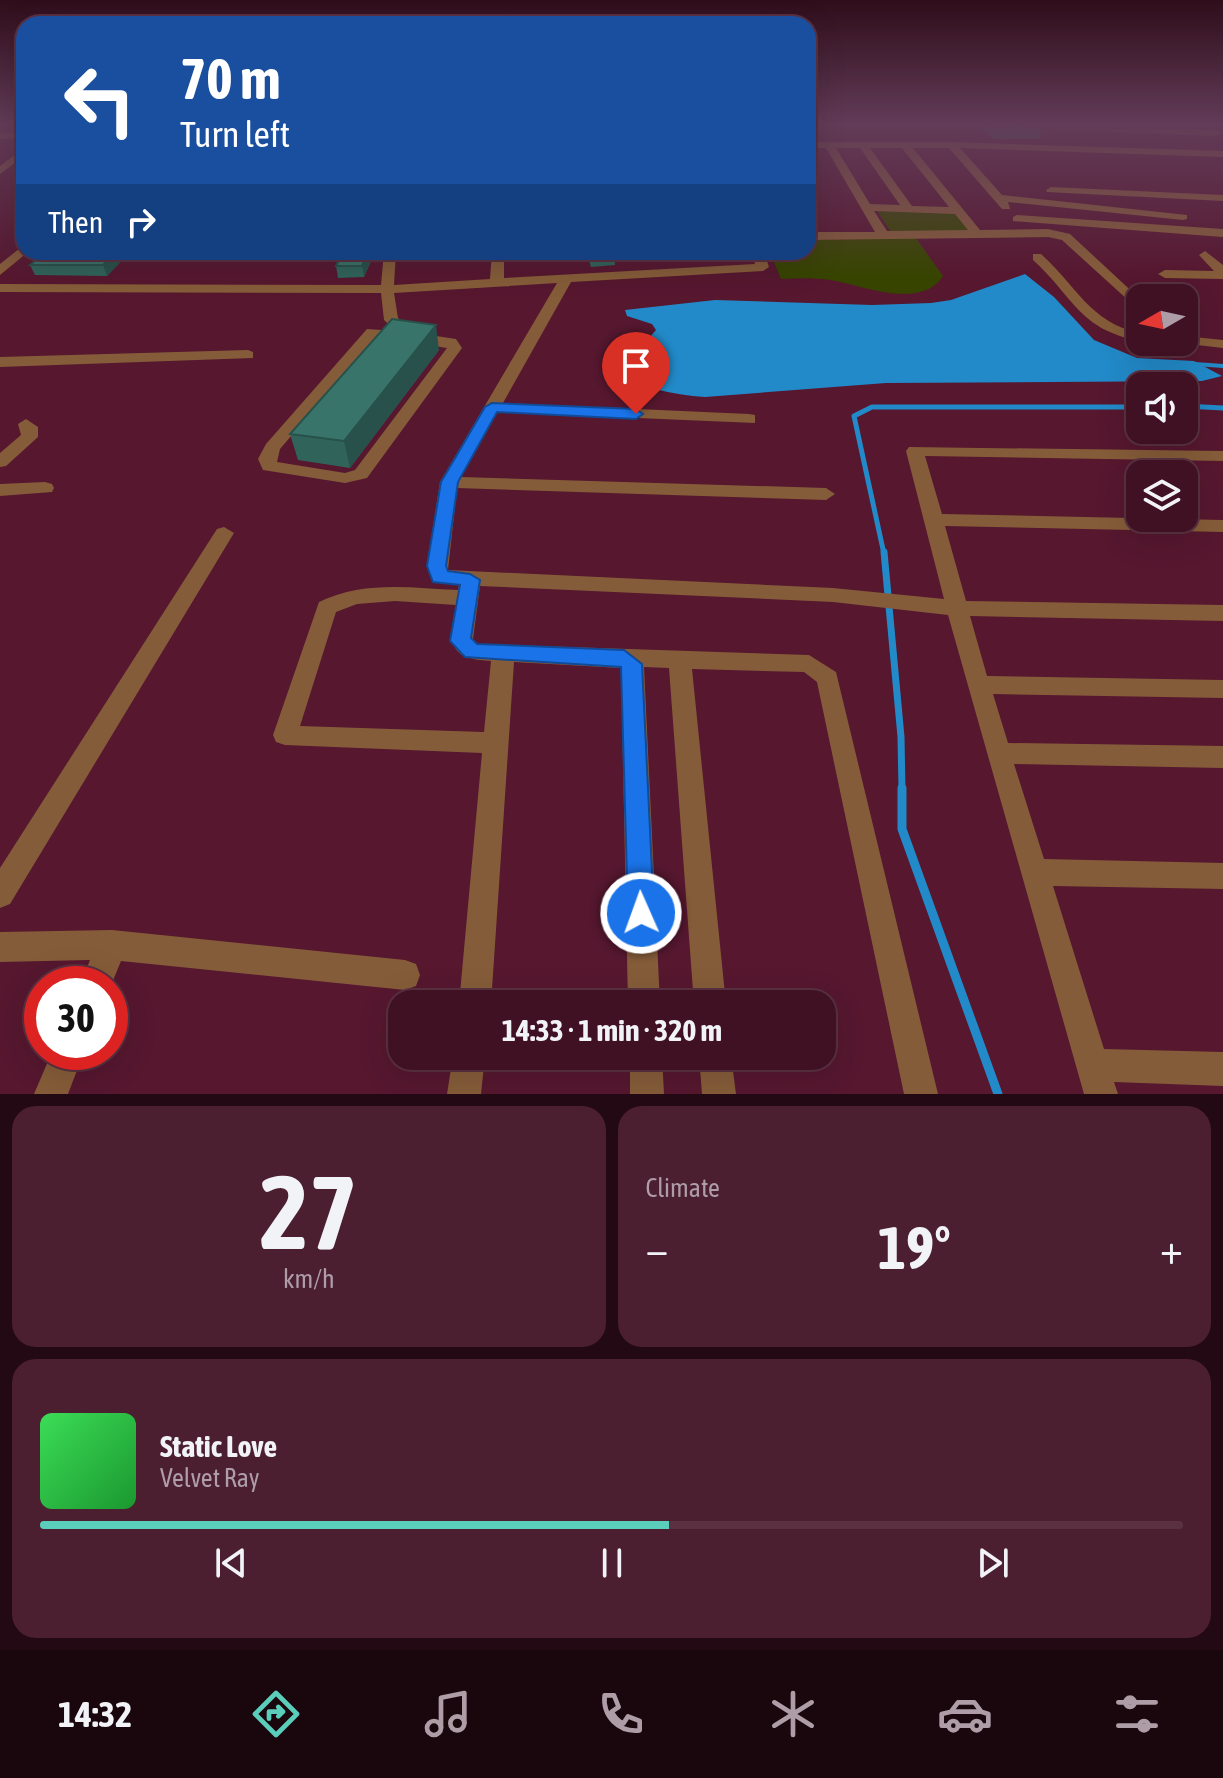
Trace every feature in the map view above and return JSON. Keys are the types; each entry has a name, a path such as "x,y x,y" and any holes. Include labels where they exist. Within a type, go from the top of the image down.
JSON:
{"street":[{"path":"847,175 883,235"},
{"path":"885,175 909,209"},
{"path":"929,175 977,234"},
{"path":"978,175 1031,234"},
{"path":"1051,190 1223,198"},
{"path":"998,198 1183,217"},
{"path":"866,207 958,211"},
{"path":"1017,219 1223,233"},
{"path":"816,236 1031,234 1066,237 1126,294"},
{"path":"1205,255 1223,274"},
{"path":"0,271 16,256"},
{"path":"1037,257 1094,322 1126,335"},
{"path":"389,260 387,289 391,320 412,336 451,342 455,348 361,474 345,478 269,466 267,459 272,448 370,333 412,336"},
{"path":"497,281 498,260"},
{"path":"0,288 387,289 763,267 761,260"},
{"path":"1165,274 1223,274"},
{"path":"469,589 437,573 449,482 567,277"},
{"path":"1198,342 1223,344"},
{"path":"1201,342 1223,356"},
{"path":"0,362 248,355"},
{"path":"492,407 749,419"},
{"path":"0,462 29,437 30,427 26,424"},
{"path":"1223,456 915,451 978,685 1097,1080 1223,1069"},
{"path":"449,482 826,494"},
{"path":"0,490 45,488"},
{"path":"933,520 1223,526"},
{"path":"0,894 224,533"},
{"path":"469,589 461,641 472,652 809,664 828,678 921,1094"},
{"path":"496,743 285,735 327,607 342,597 469,589 833,595 956,608 1223,613"},
{"path":"476,990 503,653"},
{"path":"624,658 632,664 633,672 644,990"},
{"path":"680,660 709,990"},
{"path":"978,685 1223,689"},
{"path":"999,753 1223,757"},
{"path":"1033,872 1223,876"},
{"path":"0,947 112,945 405,975"},
{"path":"103,966 112,945"},
{"path":"51,1094 61,1070"},
{"path":"464,1094 467,1070"},
{"path":"646,1070 647,1094"},
{"path":"716,1070 719,1094"}],"green space":[{"path":"875,208 956,213 971,232 891,232"},
{"path":"916,238 943,276 933,286 906,294 831,280 781,279 773,260 816,260 816,240"}],"water":[{"path":"1025,274 1054,297 1094,340 1126,356 1194,361 1222,376 1198,381 1198,372 1126,372 1126,381 886,383 705,397 668,392 631,382 608,371 604,358 649,338 656,330 652,324 627,316 625,310 715,300 872,305 951,300"}],"building":[{"path":"36,260 108,260 103,265 30,265"},
{"path":"339,260 365,260 362,266 336,266"},
{"path":"392,319 436,325 344,441 290,434"}],"waterway":[{"path":"1195,364 1223,366"},
{"path":"884,554 854,416 872,407 1126,407"},
{"path":"1198,407 1223,408"},
{"path":"884,552 901,737 902,790"},
{"path":"902,790 902,829 998,1094"}],"route":[{"path":"636,414 492,407 449,482 437,573 440,577 470,580 461,641 472,652 624,658 632,664 641,913"}]}
